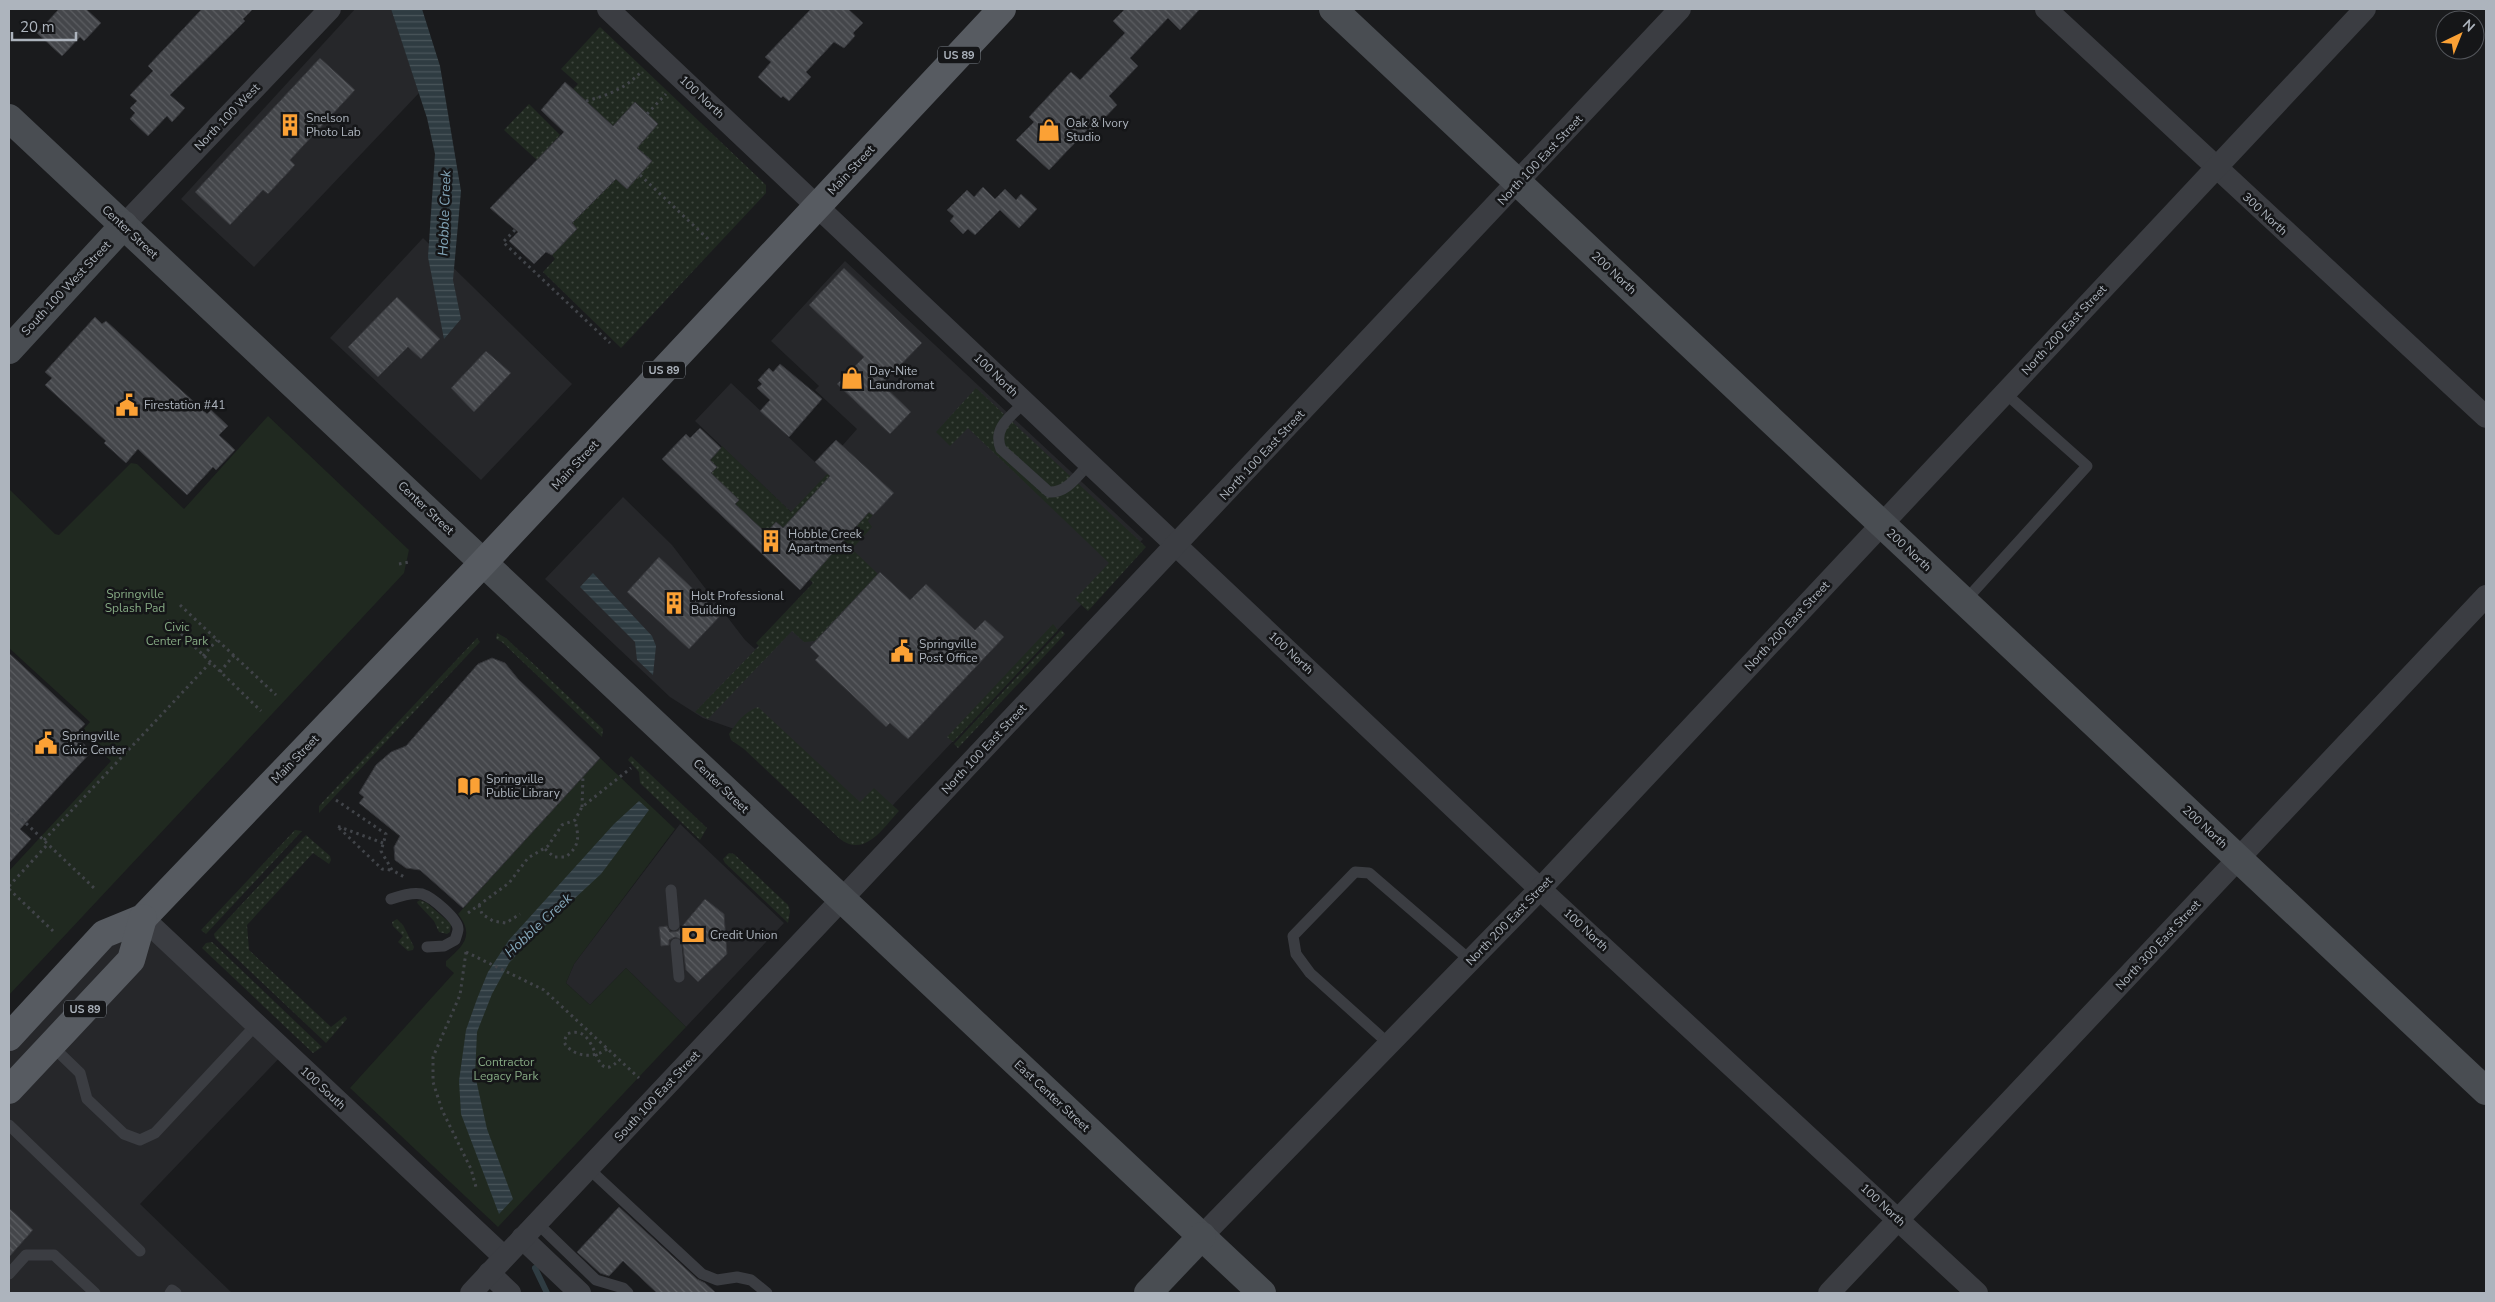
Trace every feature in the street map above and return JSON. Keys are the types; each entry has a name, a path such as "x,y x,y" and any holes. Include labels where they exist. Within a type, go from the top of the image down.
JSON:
{"main road":[{"name":"Main Street","path":"9,1036 104,934 143,918 483,563 1002,9"},
{"name":"Main Street","path":"9,1090 131,960 143,918"}],"street":[{"name":"North 100 West","path":"124,226 330,9"},
{"name":"100 North","path":"608,9 818,205 1089,464 1177,544 1540,889 1977,1293"},
{"name":"200 North","path":"1333,9 2486,1091"},
{"name":"North 100 East Street","path":"842,900 1680,9"},
{"name":"300 North","path":"2046,9 2486,417"},
{"name":"North 200 East Street","path":"1202,1236 1540,889 2365,9"},
{"name":"Center Street","path":"9,118 842,900"},
{"name":"South 100 West Street","path":"9,350 124,226"},
{"name":"North 300 East Street","path":"1829,1293 2486,596"},
{"name":"South 100 East Street","path":"471,1293 842,900"},
{"name":"East Center Street","path":"842,900 1262,1293"},
{"name":"100 South","path":"143,918 256,1025 497,1265 510,1293"},
{"path":"530,1230 580,1293"},
{"path":"1148,1293 1202,1236"}],"lane":[{"path":"1964,602 2088,466 2005,393"},
{"path":"1025,402 999,430 997,440 1001,449 1049,492 1059,492 1066,488 1089,464"},
{"path":"1389,1044 1310,973 1296,954 1293,936 1355,872 1369,873 1470,960"},
{"path":"672,890 674,925"},
{"path":"390,898 410,894 423,894 434,900 455,919 458,928 454,940 444,946 427,948"},
{"path":"676,944 679,977"},
{"path":"51,1045 80,1073 87,1099 124,1134 140,1140 155,1133 256,1025"},
{"path":"9,1125 140,1250"},
{"path":"588,1168 702,1274 717,1280 737,1277 751,1280 766,1293"},
{"path":"530,1230 596,1280 623,1288 628,1293"},
{"path":"9,1274 26,1255 54,1255 95,1293"},
{"path":"170,1293 172,1290 176,1293"}],"path":[{"path":"586,101 612,94 631,82 642,71"},
{"path":"647,114 666,93"},
{"path":"640,175 708,239"},
{"path":"515,230 503,242 610,343"},
{"path":"399,564 409,562"},
{"path":"180,605 276,695"},
{"path":"167,620 202,656 261,710"},
{"path":"202,656 217,640"},
{"path":"220,672 234,656"},
{"path":"44,840 210,663"},
{"path":"545,848 554,857 566,858 576,849 578,835 575,820 582,807 631,768"},
{"path":"582,807 583,776"},
{"path":"336,800 386,834 381,851 392,870"},
{"path":"12,810 94,888"},
{"path":"461,911 466,915 509,883 528,858 545,848 562,825 575,820"},
{"path":"384,842 337,826 382,869 392,870 414,879"},
{"path":"48,844 9,888 53,931"},
{"path":"480,905 482,914 493,921 506,923 520,914"},
{"path":"476,1187 471,1169 442,1110 432,1082 433,1057 460,995 466,950 544,990 638,1078"},
{"path":"607,1049 602,1052 594,1053 585,1055 575,1054 568,1049 564,1042 567,1034 575,1031 583,1033 588,1038 594,1053 600,1064 606,1066 614,1064 619,1060"}],"shaded area":[{"path":"355,9 391,9 419,93 254,267 181,199"},
{"path":"423,238 572,384 481,480 330,338"},
{"path":"845,261 1143,539 862,838 754,736 703,718 670,697 545,579 623,497 672,545 745,640 755,649 845,563 695,421 731,383 815,462 836,440 842,446 857,429 815,390 819,386 771,341"},
{"path":"680,824 784,923 686,1027 626,968 590,1005 566,983 574,964"},
{"path":"143,918 285,1052 140,1204 232,1293 9,1293 9,1037"}],"green space":[{"path":"600,27 766,185 766,193 621,348 543,272 555,259 552,255 577,229 572,223 616,179 627,189 637,148 573,89 578,84 561,69"},
{"path":"529,104 560,135 537,160 504,130"},
{"path":"976,388 1146,547 1088,611 1075,599 1109,563 968,428 950,446 936,432"},
{"name":"Civic Center Park","path":"268,416 409,550 404,573 9,995 9,871 111,761 80,733 90,722 9,648 9,489 55,534 59,535 131,463 137,464 184,509"},
{"path":"722,446 791,512 828,473 873,515 868,521 872,527 852,549 878,574 815,641 804,642 792,631 708,719 695,712 759,646 756,643 813,583 791,561 786,530 776,522 766,533 705,479 717,467 710,460"},
{"path":"1053,624 1058,630 953,742 947,737"},
{"path":"1061,630 1065,634 958,748 954,744"},
{"path":"497,633 506,638 603,729 602,737 502,642 496,639"},
{"path":"477,638 480,642 319,813 319,806"},
{"path":"758,707 860,802 874,788 899,811 880,832 865,843 858,845 849,844 840,839 744,749 731,740 729,734 738,721 748,712"},
{"path":"631,756 707,828 700,840 640,783 639,772 628,760"},
{"name":"Contractor Legacy Park","path":"600,758 675,829 574,964 566,983 590,1005 626,968 686,1027 498,1227 350,1088 454,973 446,966 446,961 462,945 466,935 466,929 458,914"},
{"path":"295,830 302,831 206,934 201,930"},
{"path":"306,835 330,856 331,860 329,864 313,853 247,925 249,950 331,1027 345,1016 347,1019 326,1043 215,938 214,934"},
{"path":"729,853 734,854 788,905 790,911 788,923 725,863 723,859"},
{"path":"420,900 427,903 451,924 450,932 447,934 439,932 434,921 418,904 417,902"},
{"path":"397,919 403,925 414,947 413,950 408,951 398,942 403,936 393,926 392,922"},
{"path":"212,942 322,1047 313,1053 202,948 206,943"}],"water":[{"path":"391,9 422,9 440,66 461,191 453,280 461,319 444,339 428,257 435,154 427,118"},
{"path":"593,573 652,636 656,646 653,675 637,660 635,642 580,587"},
{"path":"639,801 649,810 601,874 533,937 509,963 492,994 477,1032 475,1075 487,1129 513,1199 499,1214 461,1114 459,1081 466,1030 488,972 509,940 614,824"}],"building":[{"path":"59,9 86,9 101,23 84,41 80,37 62,56 37,33"},
{"path":"202,9 253,9 243,19 245,21 170,95 185,108 172,122 167,116 148,136 130,119 135,113 130,108 137,101 130,95 153,71 148,66"},
{"path":"811,9 848,9 863,23 853,33 855,36 844,48 834,42 806,72 811,77 789,101 783,96 781,98 758,77 771,62 765,57"},
{"path":"1125,9 1200,9 1180,30 1168,18 1130,58 1138,66 1109,96 1117,105 1091,132 1088,129 1049,170 1016,140 1034,122 1029,117 1071,72 1080,80 1125,33 1113,21"},
{"name":"Snelson Photo Lab","path":"320,58 355,90 290,160 295,165 268,194 263,190 230,225 195,192"},
{"path":"565,82 613,126 635,102 658,124 637,148 652,161 627,189 616,179 572,223 577,229 552,255 546,252 534,264 509,241 518,232 490,208 564,132 541,110"},
{"path":"983,187 995,199 1005,189 1016,200 1021,194 1037,209 1019,228 1000,210 975,235 968,229 963,234 950,221 954,216 947,210 967,190 974,197"},
{"path":"844,268 922,343 882,384 911,412 890,434 837,384 864,357 809,305"},
{"path":"397,297 440,339 421,359 408,347 378,377 348,347"},
{"name":"Firestation #41","path":"95,317 102,324 106,321 207,414 211,410 228,426 219,435 235,450 216,470 213,467 187,495 138,449 126,463 104,443 106,441 45,385 52,378 45,372"},
{"path":"486,351 511,373 474,412 451,388"},
{"path":"780,364 822,399 789,437 760,411 770,400 757,388 762,384 758,380 769,368 773,372"},
{"path":"700,428 721,448 710,460 717,467 711,473 739,500 735,504 766,533 776,522 783,528 830,476 815,462 836,440 894,493 873,515 869,512 800,590 662,459 686,434 690,438"},
{"name":"Holt Professional Building","path":"659,557 721,615 689,649 627,592"},
{"name":"Springville Post Office","path":"880,572 910,600 926,584 975,630 985,620 1004,637 908,739 890,723 886,727 815,660 819,656 810,647"},
{"name":"Springville Civic Center","path":"9,653 85,724 74,736 92,751 20,829 31,839 9,863"},
{"name":"Springville Public Library","path":"492,658 505,663 518,679 600,758 463,908 420,870 406,868 395,860 394,847 400,836 359,803 364,797 359,793 376,765 391,752 406,746 478,664"},
{"name":"Credit Union","path":"705,899 724,914 727,954 698,982 686,970 682,940 675,937 669,940 669,945 661,946 659,927 667,926 670,932 678,931"},
{"path":"619,1207 697,1279 705,1283 716,1293 657,1293 623,1261 609,1276 600,1273 577,1252"},
{"path":"9,1208 33,1230 9,1257"}],"waterway":[{"name":"Hobble Creek","path":"535,1268 547,1293"}],"place":[{"name":"Snelson Photo Lab","path":"290,125"},
{"name":"Oak & Ivory Studio","path":"1049,130"},
{"name":"Day-Nite Laundromat","path":"852,378"},
{"name":"Firestation #41","path":"127,405"},
{"name":"Hobble Creek Apartments","path":"771,541"},
{"name":"Holt Professional Building","path":"674,603"},
{"name":"Springville Post Office","path":"902,651"},
{"name":"Springville Civic Center","path":"46,743"},
{"name":"Springville Public Library","path":"469,786"},
{"name":"Credit Union","path":"693,935"}],"park label":[{"name":"Springville Splash Pad","path":"135,601"}]}
